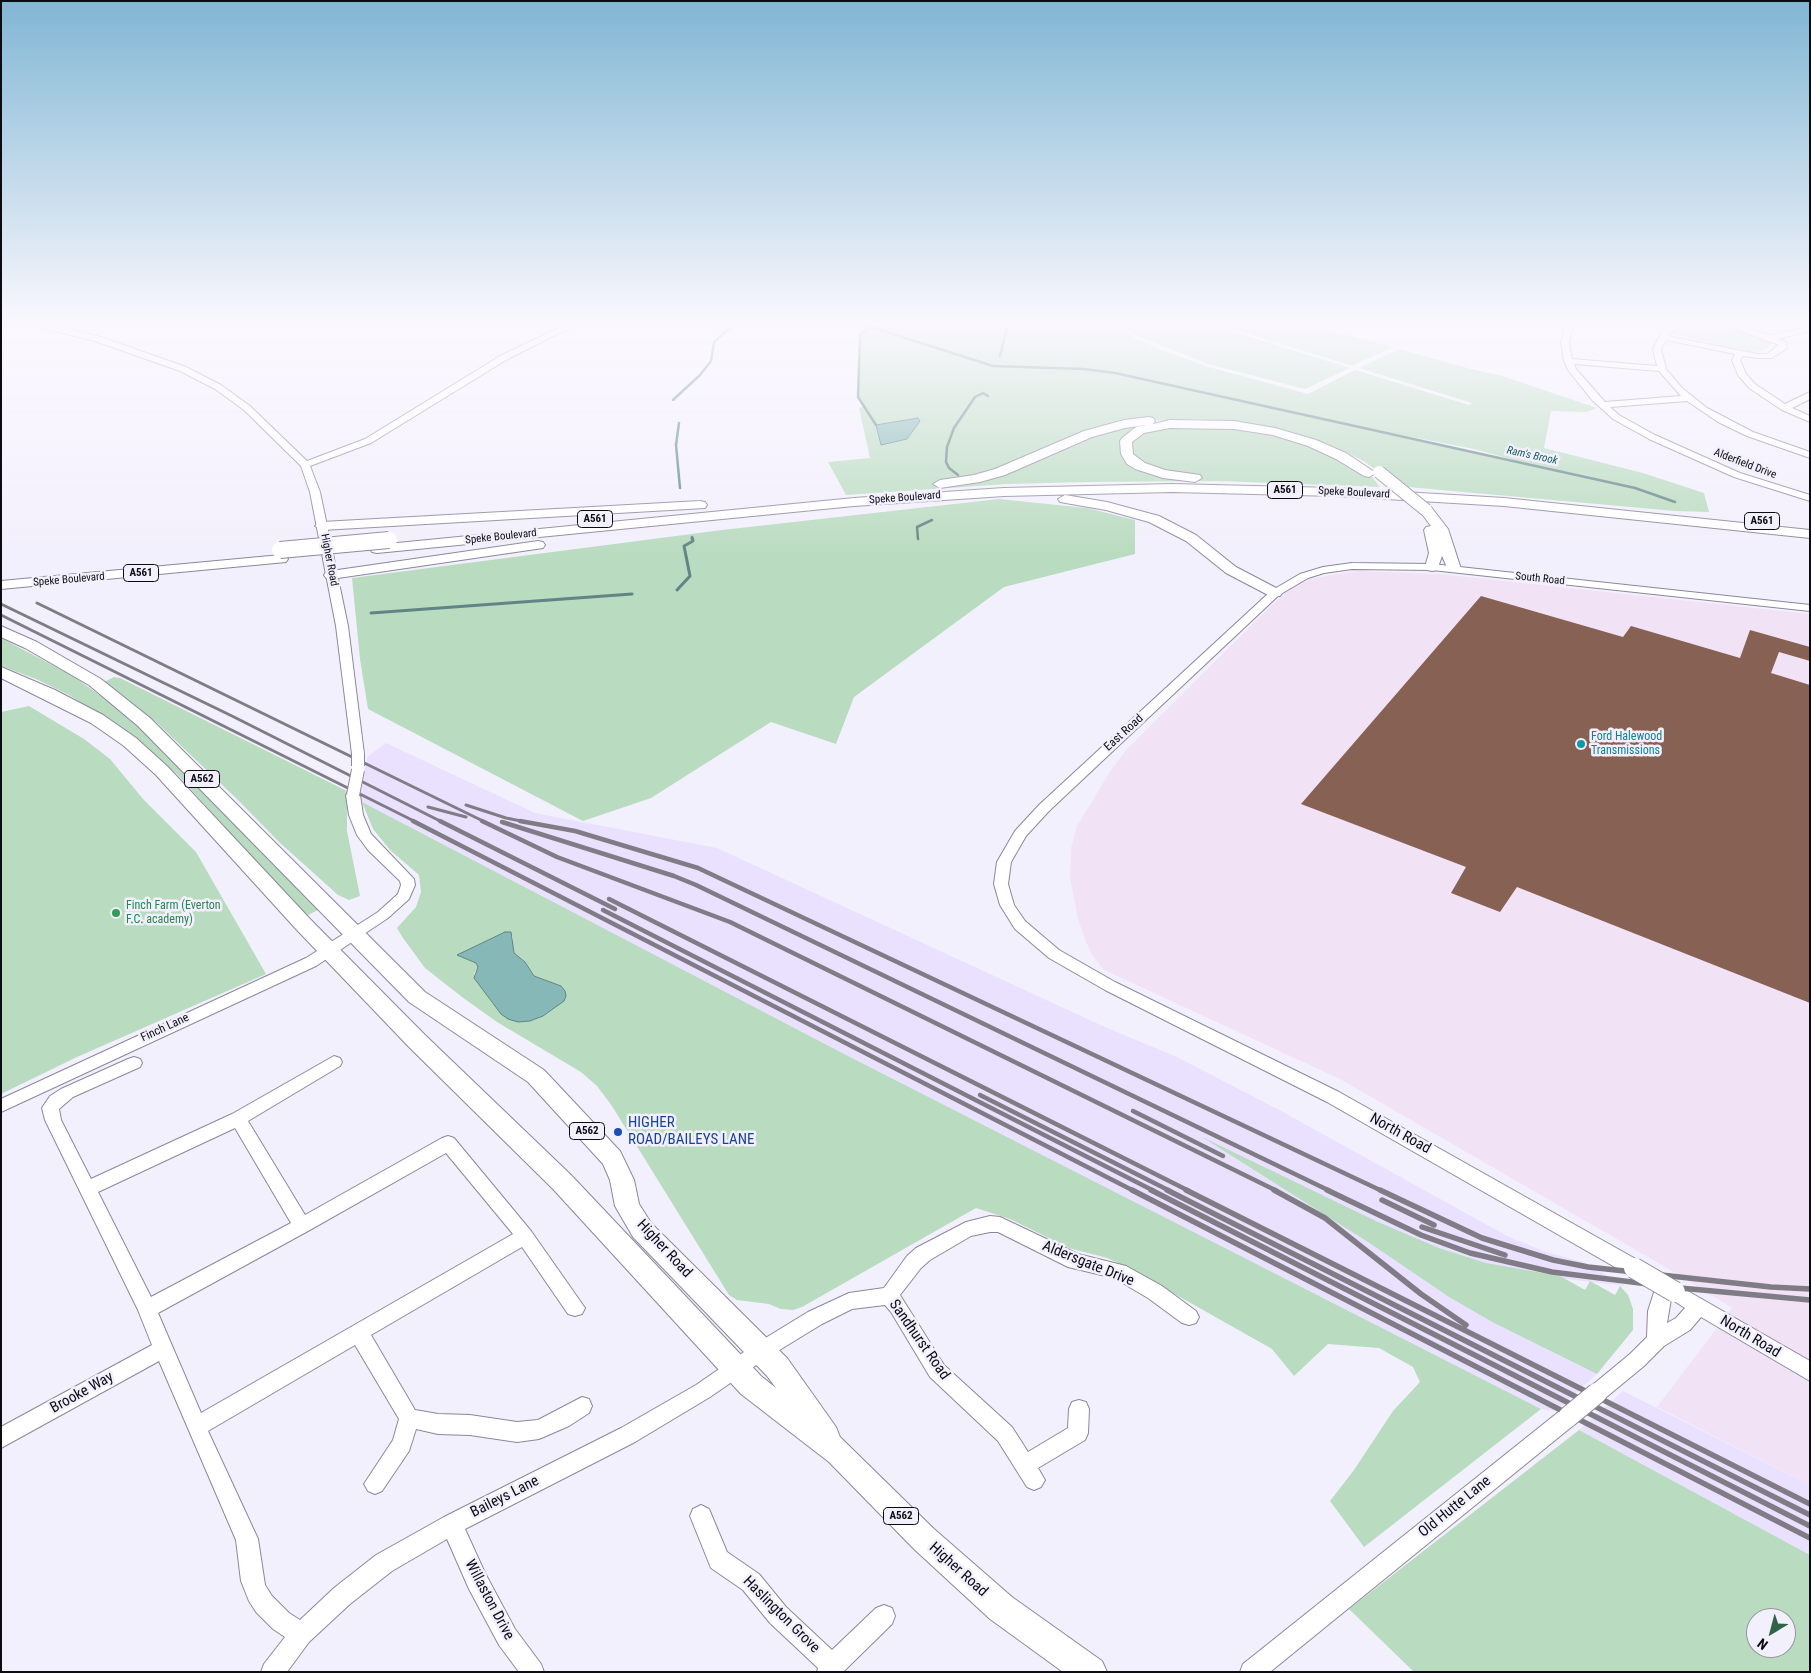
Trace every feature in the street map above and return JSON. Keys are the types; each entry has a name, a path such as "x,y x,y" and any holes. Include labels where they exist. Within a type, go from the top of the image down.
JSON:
{"highway":[{"path":"892,491 962,481 989,475 1074,438 1106,428 1145,421 1181,419 1238,422 1291,432 1338,448 1365,462 1374,472 1441,529 1454,569"},
{"path":"1374,472 1312,443 1275,432 1234,425 1190,423 1151,426 1131,435 1126,441 1125,448 1126,454 1140,466 1176,476 1380,487"},
{"name":"Speke Boulevard","path":"1,585 802,499 1008,484 1164,481 1380,487 1530,497 1810,526"},
{"name":"Speke Boulevard","path":"383,544 854,502 996,492 1191,488 1336,492 1504,502 1810,534"},
{"path":"854,502 1018,495 1064,498 1108,506 1154,519 1174,528 1207,550 1230,570 1275,593"},
{"path":"322,526 802,499"},
{"path":"331,575 789,508"},
{"path":"1420,510 1433,536 1436,553 1432,567"},
{"name":"Speke Boulevard","path":"1,577 281,555"},
{"name":"Higher Road","path":"1,631 31,644 95,682 144,722 417,997 536,1076 612,1158 622,1180 627,1206 642,1230 777,1366 839,1453"},
{"name":"Higher Road","path":"1,672 97,719 130,742 162,771 329,951 417,1041 562,1182 751,1385 839,1453 965,1577 1038,1636 1090,1672"}],"street":[{"name":"Higher Road","path":"237,401 292,451 311,477 342,626 358,763 353,795 356,815 364,835 373,847 402,873 408,885 404,896 383,915 329,951"},
{"path":"304,465 368,440 432,401"},
{"name":"Alderfield Drive","path":"1599,401 1616,417 1652,437 1737,475 1810,498"},
{"path":"1604,405 1652,401"},
{"path":"1693,401 1704,410 1736,427 1810,455"},
{"path":"1775,401 1810,419"},
{"path":"1785,408 1798,401"},
{"name":"South Road","path":"1275,593 1304,576 1336,568 1371,565 1454,569 1810,608"},
{"name":"East Road","path":"1002,891 1001,876 1004,862 1028,823 1275,593"},
{"name":"North Road","path":"1002,891 1007,905 1020,925 1038,942 1073,966 1333,1097 1634,1268 1668,1290 1699,1306 1810,1372"},
{"name":"Finch Lane","path":"1,1106 311,962 329,951"},
{"path":"134,1062 67,1093 50,1108 53,1120 147,1309 196,1427 247,1539 252,1581 257,1593 264,1604 281,1621 301,1634"},
{"path":"88,1189 238,1119 334,1062"},
{"path":"238,1119 302,1226"},
{"path":"147,1309 302,1226 448,1143 525,1236 575,1308"},
{"name":"Aldersgate Drive","path":"889,1296 914,1262 931,1248 966,1230 980,1225 996,1224 1075,1261 1119,1272 1155,1292 1189,1318"},
{"path":"196,1427 525,1236"},
{"path":"1657,1340 1658,1312 1668,1290"},
{"name":"Sandhurst Road","path":"761,1350 815,1318 849,1301 889,1296 898,1306 937,1371 1005,1434 1030,1472 1078,1433 1079,1409"},
{"name":"Old Hutte Lane","path":"1251,1672 1568,1417 1637,1360 1657,1340 1683,1324 1699,1306"},
{"path":"359,1333 409,1418 402,1444 375,1484"},
{"name":"Brooke Way","path":"1,1438 164,1348"},
{"name":"Baileys Lane","path":"272,1672 301,1634 342,1596 384,1563 452,1524 628,1435 703,1391 761,1350"},
{"path":"409,1418 438,1424 470,1425 518,1432 539,1429 562,1419 582,1406"},
{"name":"Haslington Grove","path":"701,1516 719,1560 751,1582 778,1615 830,1669"},
{"name":"Willaston Drive","path":"452,1524 477,1581 507,1637 533,1672"},
{"path":"830,1669 884,1616"}],"shaded area":[{"path":"860,401 1456,401 1469,405 1472,403 1466,401 1576,401 1597,408 1587,412 1551,411 1544,448 1643,473 1704,493 1709,512 1675,511 1397,486 1365,462 1338,448 1309,437 1256,424 1198,419 1146,421 1151,426 1213,424 1296,437 1369,473 1380,487 1219,481 1087,482 1008,484 846,495 828,462 870,458 859,408 863,407","holes":["1365,428 1474,449 1513,461"]},
{"path":"918,418 920,421 907,439 881,445 876,425"},
{"path":"999,499 1087,508 1135,520 1135,554 1004,587 854,697 836,744 771,722 651,798 583,821 368,709 360,659 352,578 722,530"},
{"path":"1356,571 1440,574 1810,614 1810,1485 1657,1407 1732,1308 1672,1271 1340,1079 1104,970 1092,955 1078,919 1070,877 1071,848 1077,826 1111,770 1127,749 1285,592 1308,579"},
{"path":"1,638 73,676 116,707 146,732 320,909 306,916 177,774 135,737 69,695 36,679 1,666"},
{"path":"114,677 120,678 347,791 347,831 360,896 349,900 338,895 279,842 156,722 104,682"},
{"name":"Finch Farm (Everton F.C. academy)","path":"29,706 84,739 110,759 143,799 196,852 266,974 77,1057 1,1094 1,712"},
{"path":"386,743 535,813 717,848 1107,1028 1177,1057 1283,1112 1509,1237 1546,1252 1586,1263 1625,1286 1533,1275 1439,1248 1369,1242 1449,1297 1494,1323 1597,1374 1556,1411 1541,1409 850,1057 362,802 360,798 367,757"},
{"path":"362,802 850,1057 1541,1409 1364,1547 1330,1501 1354,1470 1393,1411 1420,1382 1413,1367 1379,1348 1328,1344 1294,1376 1272,1349 1127,1267 1107,1258 1069,1248 1010,1219 976,1208 802,1307 793,1310 781,1309 769,1304 737,1300 729,1295 612,1106 597,1086 581,1072 497,1022 425,968 397,928 416,907 421,892 419,875 390,850 373,829","holes":["505,932 513,937 514,953 525,962 534,976 561,986 563,1001 543,1016 530,1021 492,1003 474,974 478,967 476,963 458,955"]},
{"path":"505,932 511,932 514,953 525,962 534,976 561,986 565,991 564,1001 543,1016 530,1021 518,1022 508,1019 501,1014 474,978 478,967 476,963 457,955"},
{"path":"1202,1137 1378,1222 1439,1248 1486,1263 1560,1276 1585,1290 1590,1281 1615,1295 1620,1286 1628,1295 1633,1309 1633,1330 1597,1374 1494,1323 1449,1297 1368,1242"},
{"path":"1623,1391 1810,1485 1810,1555 1579,1430"},
{"path":"1579,1430 1810,1555 1810,1672 1414,1672 1349,1609"}],"building":[{"name":"Ford Halewood Transmissions","path":"1481,596 1623,637 1631,626 1740,658 1750,630 1810,647 1810,661 1779,652 1771,673 1810,685 1810,1003 1517,887 1500,912 1451,893 1466,867 1301,804"}],"waterway":[{"path":"861,401 876,425"},
{"path":"958,475 949,468 946,462 947,447 954,428 972,401"},
{"name":"Ram's Brook","path":"1242,401 1635,488 1675,502"},
{"path":"679,423 676,445 680,488"},
{"path":"918,539 917,527 932,520"},
{"path":"677,590 690,576 684,546 693,541 692,538"},
{"path":"371,613 632,594"}],"railway":[{"path":"37,603 485,822"},
{"path":"1,604 232,716 442,822"},
{"path":"1,615 416,822"},
{"path":"466,805 506,818 526,822"},
{"path":"428,807 466,817"},
{"path":"413,821 1134,1191"},
{"path":"440,821 615,909"},
{"path":"482,821 557,857 730,922 1277,1191"},
{"path":"520,821 575,831 698,868 1382,1191"},
{"path":"502,822 674,876 696,885 1330,1191"},
{"path":"609,899 1189,1191"},
{"path":"603,910 1154,1191"},
{"path":"980,1095 1170,1191"},
{"path":"1133,1111 1223,1156"},
{"path":"1132,1190 1810,1538"},
{"path":"1151,1190 1810,1526"},
{"path":"1167,1190 1810,1515"},
{"path":"1186,1190 1810,1504"},
{"path":"1274,1190 1325,1218 1421,1294 1466,1325"},
{"path":"1327,1190 1421,1235 1470,1253 1552,1272 1680,1288 1810,1300"},
{"path":"1380,1190 1482,1238 1553,1260 1588,1267 1771,1287 1810,1289"},
{"path":"1382,1200 1434,1225"},
{"path":"1422,1227 1505,1255"}],"place":[{"name":"Ford Halewood Transmissions","path":"1581,744"},
{"name":"Finch Farm (Everton F.C. academy)","path":"116,913"},
{"name":"HIGHER ROAD/BAILEYS LANE","path":"618,1132"}]}
